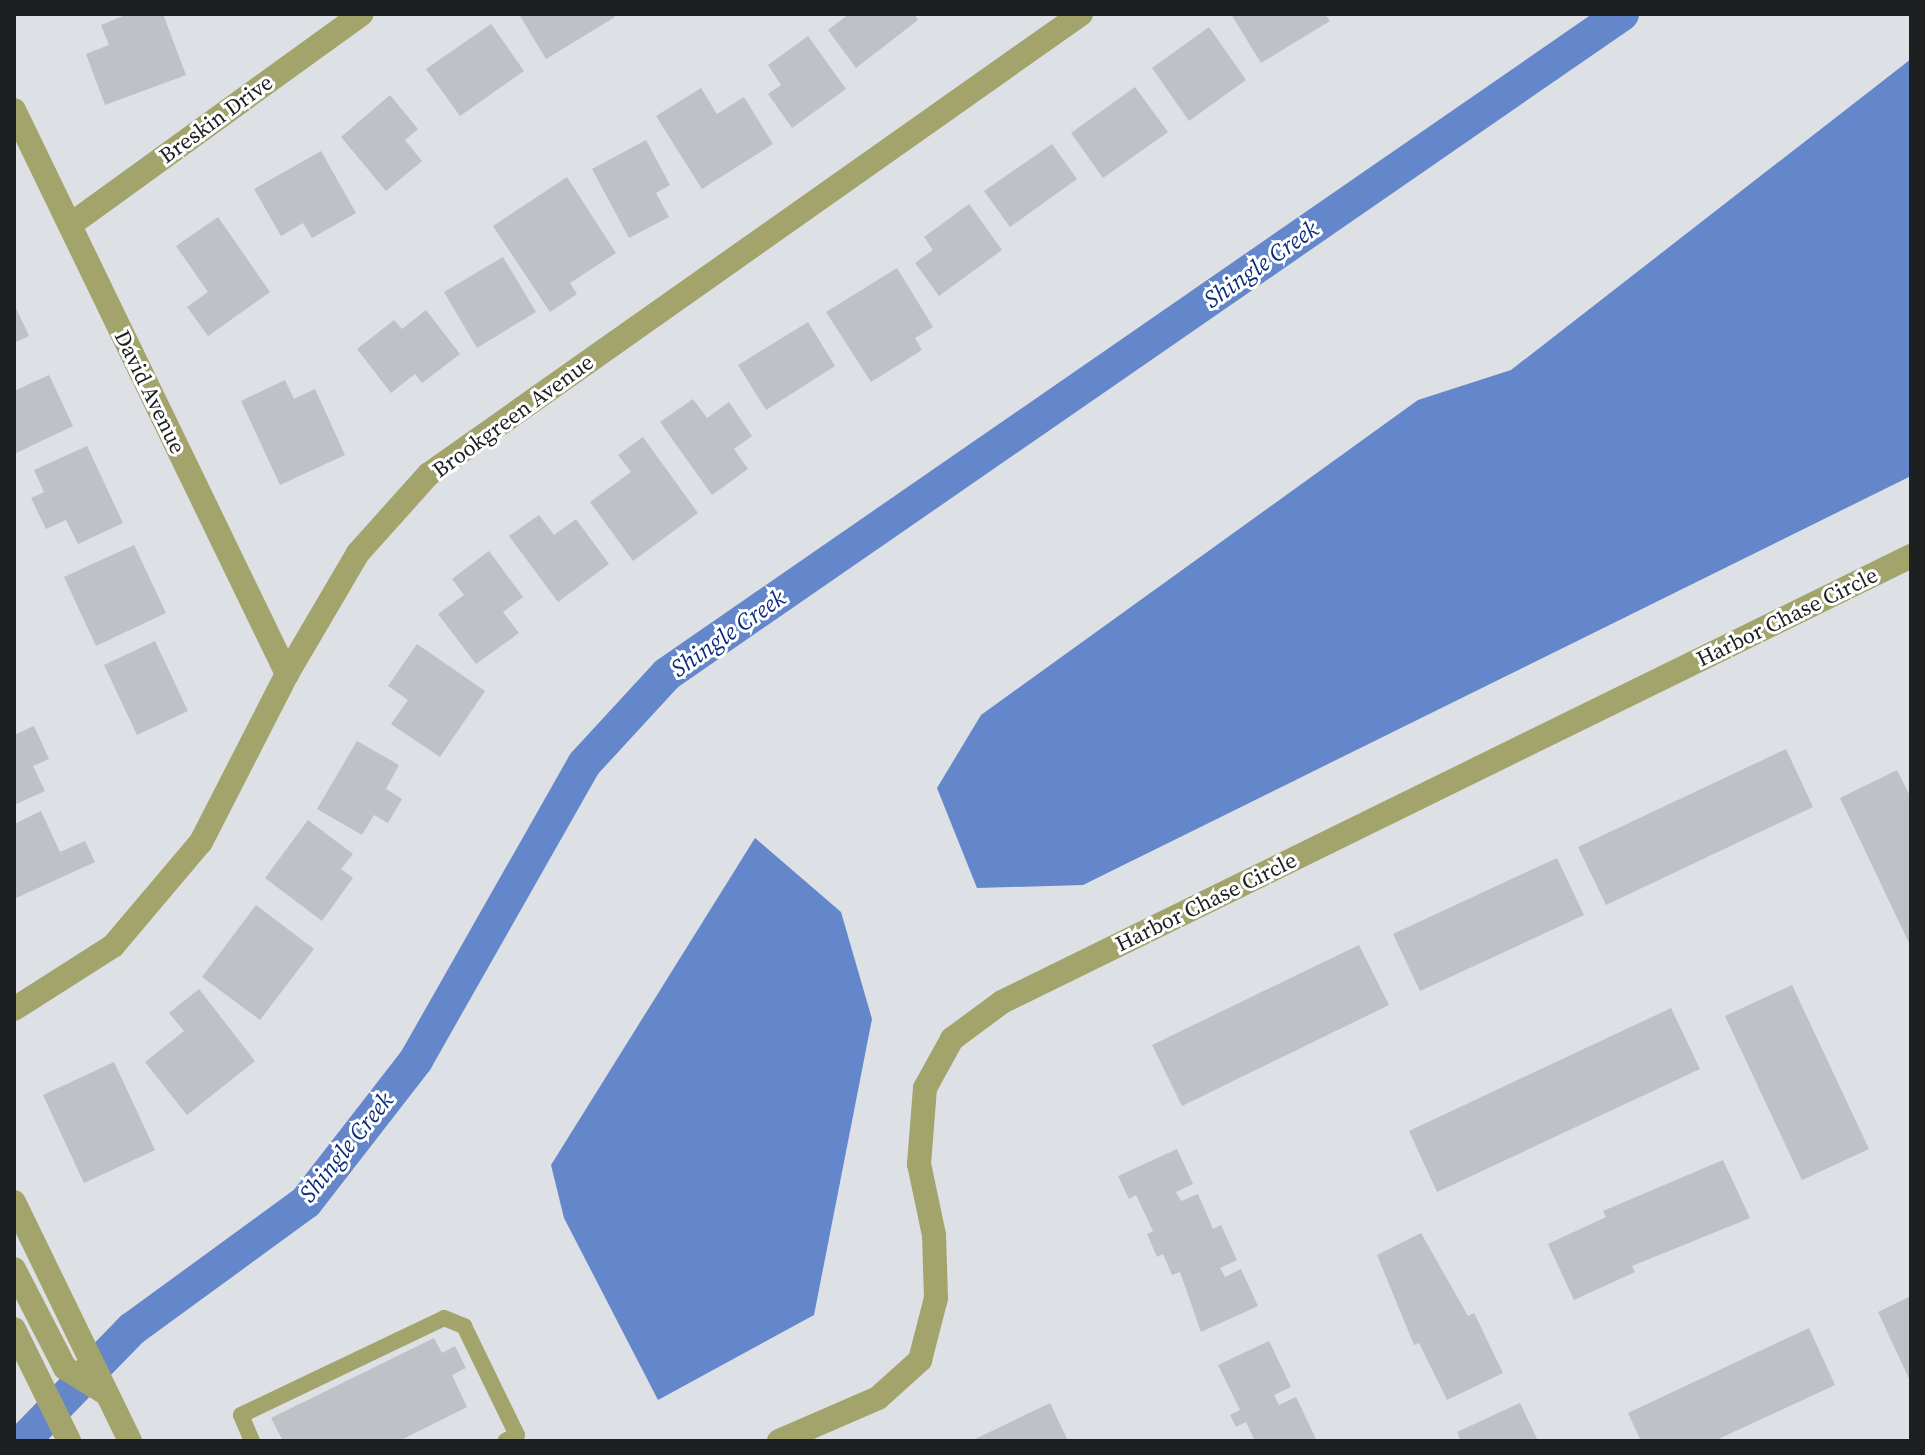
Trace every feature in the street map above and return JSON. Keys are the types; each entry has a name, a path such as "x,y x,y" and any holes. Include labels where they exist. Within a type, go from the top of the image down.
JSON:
{"street":[{"name":"Breskin Drive","path":"70,225 362,14"},
{"name":"Brookgreen Avenue","path":"14,1009 113,946 201,842 287,674 358,553 429,474 1081,14"},
{"name":"David Avenue","path":"14,110 287,674"},
{"name":"Harbor Chase Circle","path":"779,1441 878,1398 920,1360 936,1298 934,1235 919,1164 925,1088 952,1039 1002,1002 1911,556"},
{"path":"14,1202 130,1441"},
{"path":"14,1269 65,1368 107,1394"},
{"path":"14,1329 69,1441"}],"lane":[{"path":"252,1441 241,1415 444,1318 464,1326 517,1435 505,1441"}],"water":[{"path":"1911,59 1911,476 1083,885 977,888 937,788 981,715 1418,400 1511,370"},
{"path":"755,838 841,912 872,1019 814,1315 658,1400 564,1218 551,1165"}],"building":[{"path":"128,14 163,14 186,75 105,105 86,54 109,45 101,25"},
{"path":"519,14 613,14 615,17 546,59"},
{"path":"849,14 914,14 918,20 856,68 828,30"},
{"path":"1231,14 1325,14 1330,21 1261,63"},
{"path":"491,24 524,71 460,116 426,69"},
{"path":"1209,27 1246,80 1189,121 1152,68"},
{"path":"808,36 846,89 792,128 768,94 781,85 768,65"},
{"path":"1135,87 1168,132 1103,178 1071,133"},
{"path":"701,88 717,114 744,97 773,144 702,189 656,116"},
{"path":"390,95 418,129 405,140 422,161 386,191 341,137"},
{"path":"646,140 670,185 656,193 669,217 629,238 592,169"},
{"path":"1052,144 1077,179 1010,227 984,191"},
{"path":"321,151 356,213 312,238 303,223 281,236 254,189"},
{"path":"567,177 616,253 570,283 577,294 550,312 493,226"},
{"path":"969,204 1002,250 939,296 915,263 933,250 924,237"},
{"path":"218,217 270,292 208,336 187,307 208,292 176,246"},
{"path":"503,257 536,312 477,348 444,292"},
{"path":"897,268 933,327 915,338 922,350 871,382 826,312"},
{"path":"14,304 29,336 14,343"},
{"path":"426,310 460,354 422,383 415,374 391,393 357,349 394,320 402,329"},
{"path":"808,322 835,366 766,410 738,365"},
{"path":"49,375 73,426 14,454 14,391"},
{"path":"285,380 294,399 315,389 345,455 280,485 241,401"},
{"path":"693,399 707,418 729,402 752,436 734,449 748,469 712,495 660,422"},
{"path":"643,437 698,513 633,561 590,502 631,472 618,455"},
{"path":"87,446 123,523 78,544 66,520 46,529 31,498 44,492 34,470"},
{"path":"539,515 554,535 576,519 609,564 558,602 509,536"},
{"path":"134,545 166,613 96,646 64,577"},
{"path":"489,551 523,597 503,612 519,633 476,664 438,614 464,595 452,579"},
{"path":"155,641 188,711 137,735 104,665"},
{"path":"417,644 485,691 440,757 391,724 408,700 388,686"},
{"path":"34,726 49,759 33,766 45,791 14,805 14,735"},
{"path":"357,741 399,765 386,789 402,799 388,823 374,815 362,835 317,809"},
{"path":"1786,749 1813,807 1606,905 1578,847"},
{"path":"1897,770 1911,798 1911,947 1840,798"},
{"path":"41,811 60,852 85,841 95,862 14,899 14,824"},
{"path":"308,820 353,854 341,869 353,878 322,921 265,878"},
{"path":"1557,858 1584,915 1420,991 1393,934"},
{"path":"256,905 314,949 260,1020 202,977"},
{"path":"1359,945 1389,1005 1182,1106 1152,1045"},
{"path":"1792,985 1869,1149 1802,1180 1725,1016"},
{"path":"199,989 255,1061 187,1115 145,1062 184,1031 169,1013"},
{"path":"1671,1008 1700,1069 1437,1192 1409,1131"},
{"path":"114,1062 155,1150 84,1183 43,1095"},
{"path":"1177,1149 1193,1184 1176,1192 1181,1201 1198,1194 1213,1229 1221,1225 1237,1260 1220,1268 1225,1277 1241,1269 1258,1306 1201,1332 1180,1272 1172,1275 1163,1254 1157,1257 1147,1234 1153,1231 1136,1195 1129,1199 1118,1176"},
{"path":"1723,1160 1750,1218 1632,1266 1635,1272 1574,1300 1548,1244 1606,1217 1603,1211"},
{"path":"1421,1233 1468,1316 1474,1313 1503,1373 1447,1400 1419,1343 1414,1345 1377,1255"},
{"path":"1911,1296 1911,1383 1878,1312"},
{"path":"1809,1328 1835,1385 1714,1441 1641,1441 1628,1413"},
{"path":"434,1338 442,1353 455,1346 466,1368 452,1375 467,1407 399,1441 283,1441 271,1418"},
{"path":"1269,1341 1291,1387 1274,1395 1279,1405 1296,1397 1317,1441 1255,1441 1246,1422 1236,1427 1230,1415 1240,1410 1218,1365"},
{"path":"1050,1403 1068,1441 971,1441"},
{"path":"1520,1403 1538,1441 1461,1441 1457,1432"}],"waterway":[{"name":"Shingle Creek","path":"23,1441 132,1329 306,1202 416,1060 584,764 667,674 1622,14"}]}
